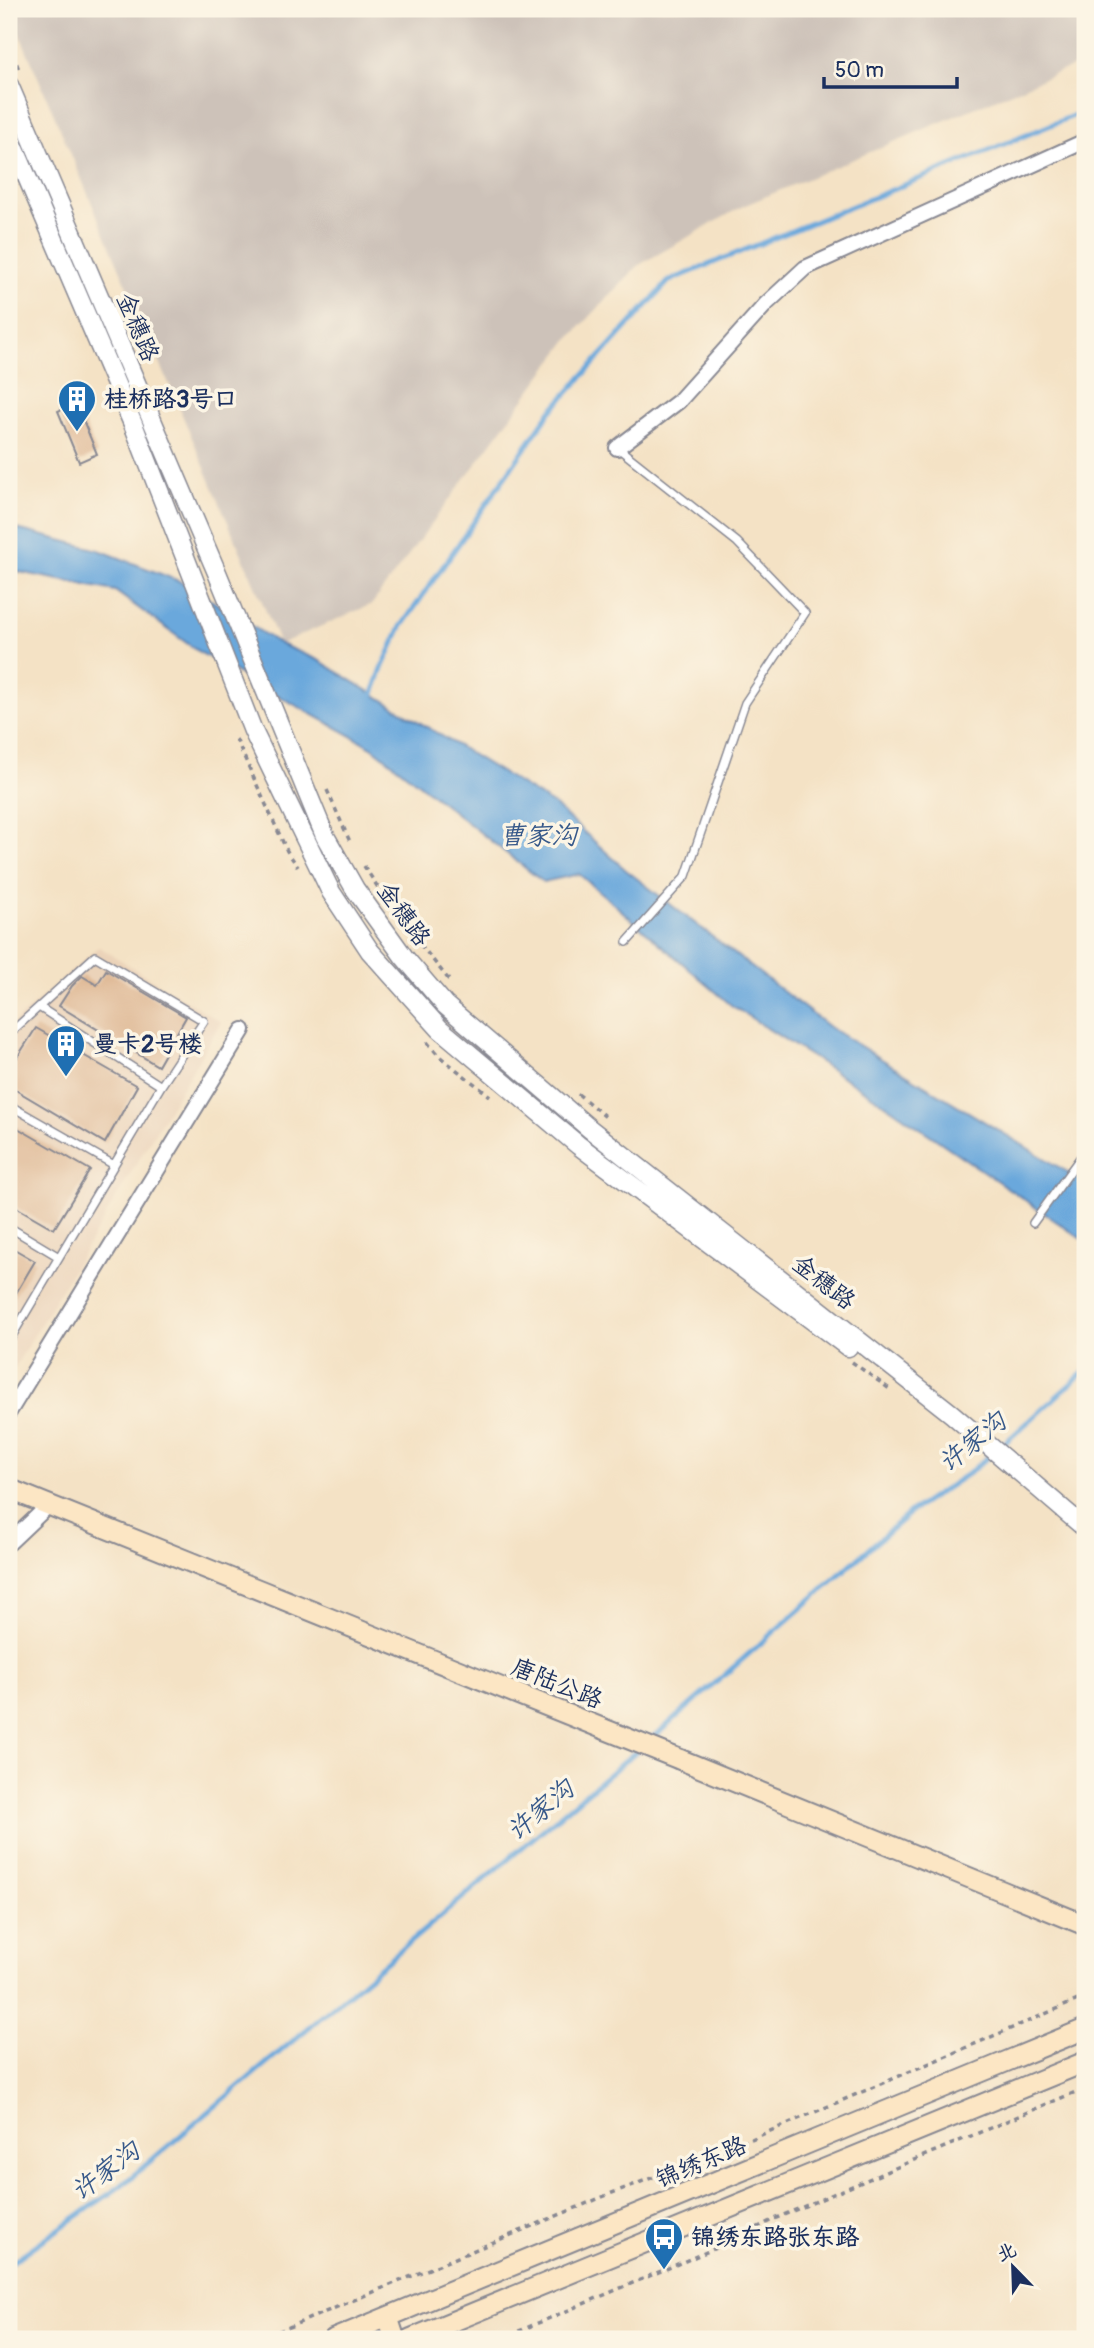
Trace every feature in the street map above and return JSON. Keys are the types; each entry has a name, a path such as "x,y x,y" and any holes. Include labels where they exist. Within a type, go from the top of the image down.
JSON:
{"main road":[{"name":"唐陆公路","path":"9,1489 1085,1925"},
{"name":"锦绣东路","path":"334,2339 1085,2029"},
{"path":"410,2339 434,2335 1085,2062"},
{"path":"421,2305 434,2335"},
{"path":"388,2318 395,2339"}],"street":[{"name":"金穗路","path":"9,85 218,575 325,836 355,889 404,957 445,1005 590,1129 948,1417 1085,1540"},
{"name":"金穗路","path":"9,135 133,424 253,731 331,891 370,951 440,1029 578,1144 948,1417"},
{"path":"617,448 678,401 766,304 805,268 1085,141"},
{"path":"168,515 188,508"},
{"path":"9,1412 243,1030"},
{"name":"金穗路","path":"1009,1469 1085,1528"},
{"path":"9,1543 49,1505"}],"lane":[{"path":"617,448 737,542 805,613 745,703 685,877 627,942"},
{"path":"9,1034 95,956 204,1021 161,1086 9,1341"},
{"path":"39,1007 161,1086"},
{"path":"9,1105 114,1165"},
{"path":"1033,1223 1085,1151"},
{"path":"9,1227 59,1257"}],"path":[{"path":"327,790 356,853"},
{"path":"362,863 381,893"},
{"path":"402,923 451,982"},
{"path":"574,1090 616,1126"},
{"path":"260,2339 612,2193 728,2149 1085,1997"},
{"path":"500,2339 730,2242 774,2219 1085,2088"}],"shaded area":[{"path":"9,9 1085,9 1085,61 743,206 639,265 567,341 372,604 280,644"},
{"path":"99,947 221,1022 9,1377 9,1027"}],"water":[{"name":"曹家沟","path":"9,527 99,550 184,583 280,644 318,660 554,805 626,870 829,1027 1085,1183 1085,1241 882,1102 731,1005 579,874 543,882 372,747 199,652 115,591 9,570"}],"building":[{"name":"桂桥路3号口","path":"76,403 97,454 79,462 58,411"},
{"path":"106,970 186,1017 158,1066 59,1006 82,976 97,985"},
{"name":"曼卡2号楼","path":"36,1028 137,1086 105,1143 9,1086 9,1070"},
{"path":"9,1123 90,1170 54,1229 9,1203"},
{"path":"9,1246 35,1261 9,1305"}],"waterway":[{"path":"371,699 401,627 550,412 669,281 1085,111"},
{"name":"许家沟","path":"999,1448 1085,1371"},
{"name":"许家沟","path":"648,1742 912,1511 969,1473 991,1454"},
{"name":"许家沟","path":"9,2264 122,2185 640,1748"}],"place":[{"name":"桂桥路3号口","path":"77,433"},
{"name":"曼卡2号楼","path":"66,1078"},
{"name":"锦绣东路张东路","path":"664,2271"}]}
